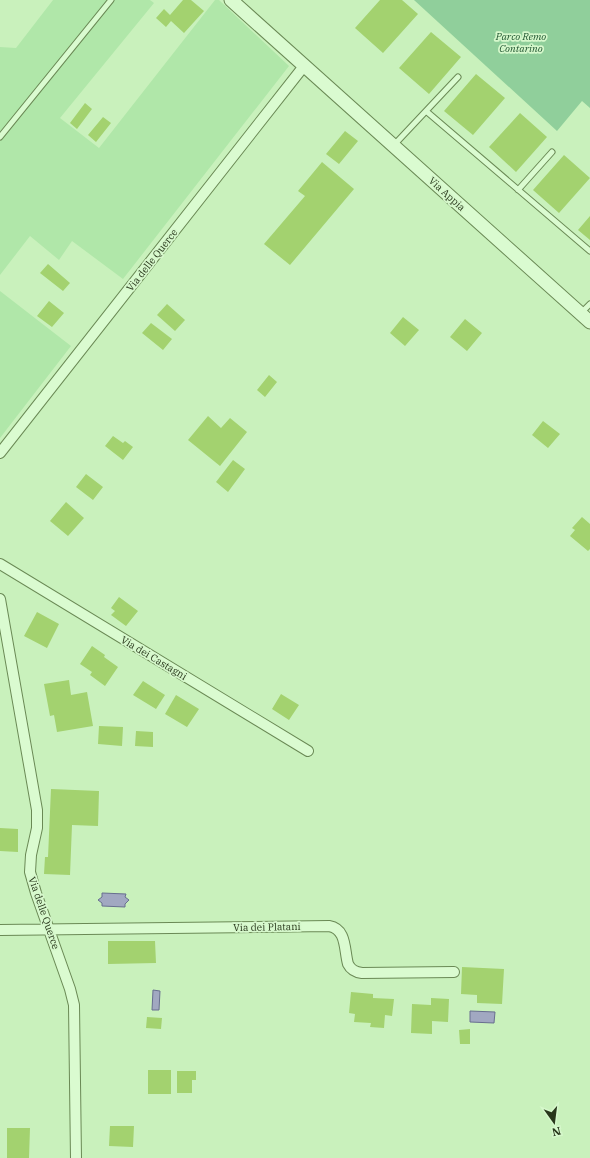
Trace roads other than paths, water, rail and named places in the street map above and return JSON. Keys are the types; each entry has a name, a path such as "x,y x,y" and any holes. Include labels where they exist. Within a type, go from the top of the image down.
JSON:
{"street":[{"name":"Via Appia","path":"231,0 585,318"},
{"name":"Via delle Querce","path":"0,453 304,66"},
{"name":"Via dei Castagni","path":"0,564 308,751"},
{"name":"Via delle Querce","path":"0,599 37,810 37,828 31,855 30,872 70,989 74,1005 76,1158"},
{"name":"Via dei Platani","path":"0,930 329,926 335,928 343,937 348,964 355,972 454,972"}],"lane":[{"path":"0,137 111,0"},
{"path":"393,146 458,77"},
{"path":"426,111 590,251"},
{"path":"518,190 552,152"},
{"path":"585,318 590,304"}],"water":[{"path":"102,893 126,894 125,897 129,900 125,904 125,907 102,906 102,903 98,900 102,897"},
{"path":"153,990 160,991 159,1010 152,1010"},
{"path":"470,1011 495,1012 494,1023 470,1022"}],"park label":[{"name":"Parco Remo Contarino","path":"521,42"}]}
